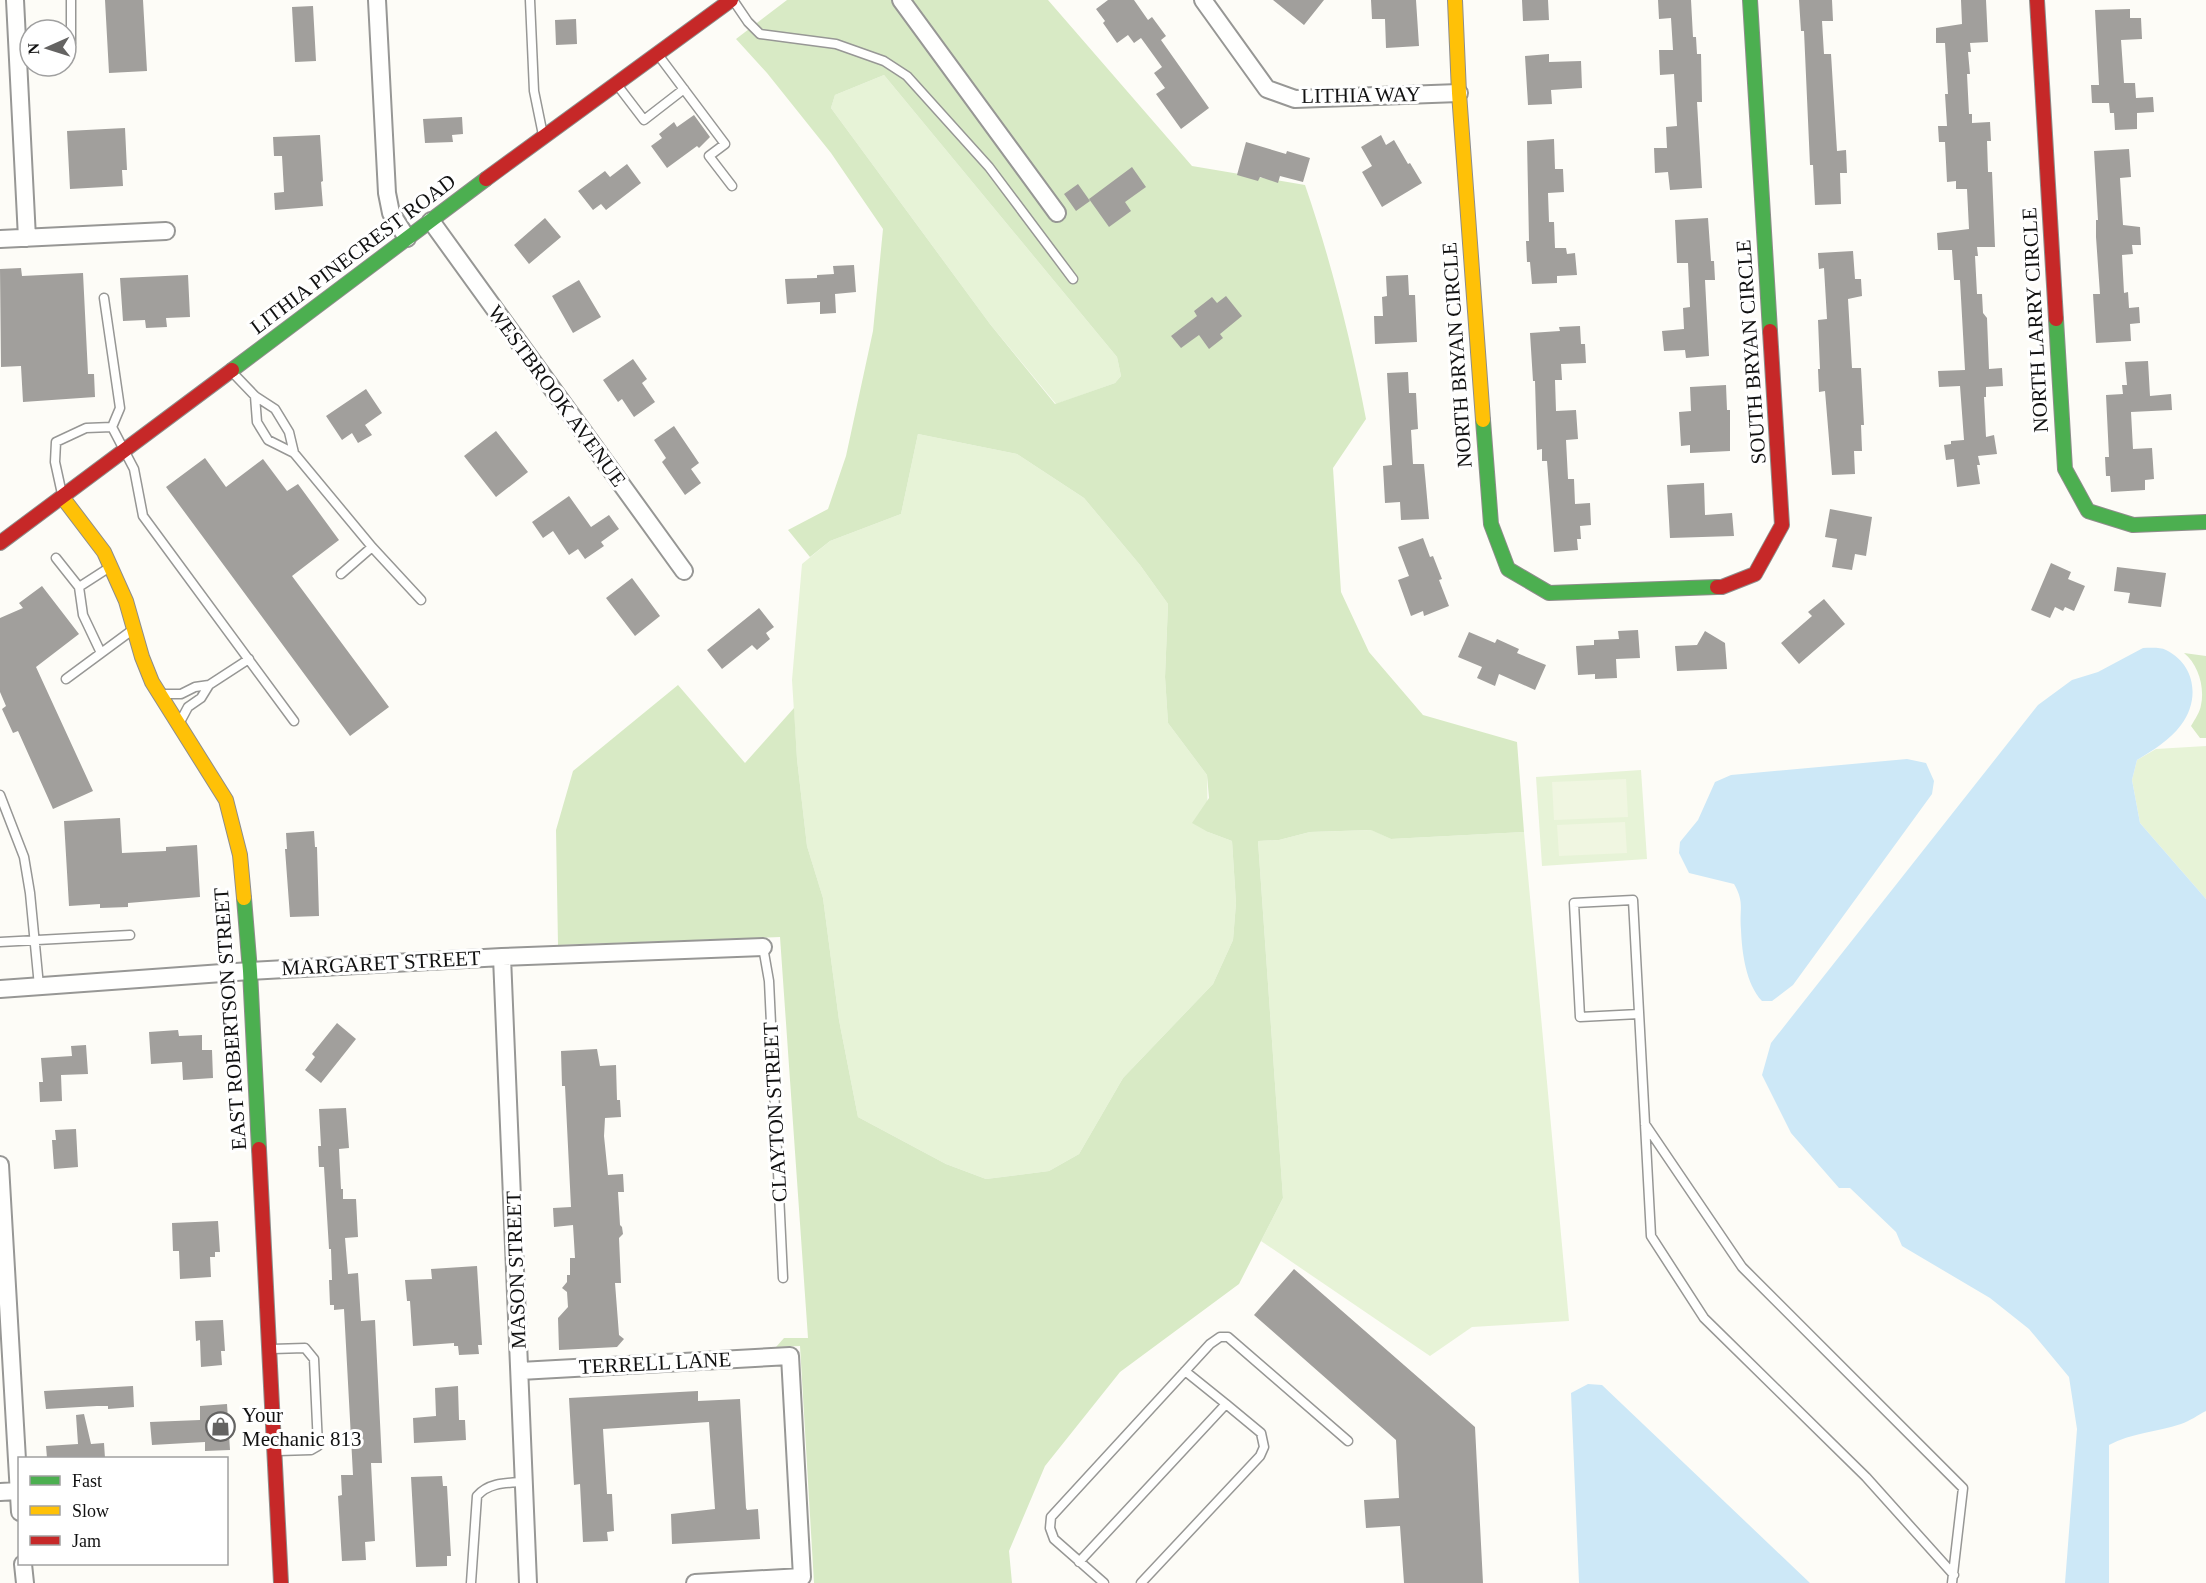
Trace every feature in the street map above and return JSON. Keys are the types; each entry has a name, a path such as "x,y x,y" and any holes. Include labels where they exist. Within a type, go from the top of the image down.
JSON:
{"street":[{"path":"15,0 18,19"},
{"path":"377,0 387,193 391,213 407,238"},
{"name":"LITHIA PINECREST ROAD","path":"0,543 125,452 407,238 732,0"},
{"path":"902,0 1057,213"},
{"name":"LITHIA WAY","path":"1203,0 1267,89 1295,99 1459,93"},
{"name":"NORTH BRYAN CIRCLE","path":"1455,0 1459,93 1491,524 1508,569 1549,593 1636,589"},
{"name":"SOUTH BRYAN CIRCLE","path":"1636,589 1722,587 1755,574 1782,525 1750,0"},
{"name":"NORTH LARRY CIRCLE","path":"2037,0 2065,469 2088,512 2133,525 2206,522"},
{"path":"24,78 27,238"},
{"name":"WESTBROOK AVENUE","path":"431,221 684,572"},
{"path":"0,240 165,231"},
{"name":"EAST ROBERTSON STREET","path":"63,498 104,552 126,601 142,657 159,694 213,776 226,800 235,828 240,855 250,971 281,1583"},
{"name":"MARGARET STREET","path":"0,989 250,971 764,946"},
{"name":"MASON STREET","path":"502,957 528,1583"},
{"path":"0,1165 18,1491 0,1492"},
{"name":"TERRELL LANE","path":"520,1371 790,1356 802,1577 695,1583"},
{"path":"23,1565 24,1583"}],"lane":[{"path":"71,0 71,18"},
{"path":"530,0 534,91 544,138"},
{"path":"732,0 760,34 836,44 884,61 907,76 989,168 1073,279"},
{"path":"657,53 725,144 709,156 732,186"},
{"path":"616,83 644,120 684,89"},
{"path":"104,298 120,408 112,427"},
{"path":"231,371 255,396 275,409 289,432 294,453"},
{"path":"255,396 258,422 268,440 294,453 372,547 421,600"},
{"path":"112,427 134,469 143,516 294,722"},
{"path":"63,498 55,462 57,442 86,428 112,427"},
{"path":"341,574 372,547"},
{"path":"56,558 79,587 83,615 101,653"},
{"path":"79,587 111,567"},
{"path":"66,679 134,628"},
{"path":"159,694 181,694 195,687 209,685 249,659"},
{"path":"179,726 188,707 201,698 209,685"},
{"path":"0,795 24,857 30,893 39,986"},
{"path":"1639,1014 1580,1017 1574,903 1633,900 1651,1236 1704,1318 1866,1476 1953,1579"},
{"path":"0,942 130,935"},
{"name":"CLAYTON STREET","path":"764,946 769,981 783,1278"},
{"path":"1645,1123 1742,1267 1963,1488 1953,1579"},
{"path":"1104,1583 1054,1539 1050,1528 1051,1517 1210,1344 1220,1337 1228,1337 1348,1441"},
{"path":"269,1349 305,1348 314,1359 317,1413 318,1446 311,1450 274,1451"},
{"path":"1141,1583 1260,1456 1264,1447 1262,1433 1185,1371"},
{"path":"1079,1562 1226,1404"},
{"path":"471,1583 477,1496 483,1490 502,1484 524,1482"}],"green space":[{"path":"787,0 1048,0 1192,166 1305,185 1340,301 1366,419 1333,468 1341,592 1369,652 1423,715 1517,742 1524,832 1391,839 1371,830 1310,832 1279,840 1258,841 1283,1198 1239,1284 1120,1372 1045,1466 1009,1551 1012,1583 814,1583 800,1346 776,1347 784,1338 808,1338 780,937 558,945 556,830 573,771 678,685 745,763 794,708 807,846 823,898 839,1020 858,1117 946,1164 986,1179 1049,1171 1079,1154 1123,1078 1213,984 1233,940 1236,903 1232,841 1192,823 1209,798 1207,775 1168,723 1165,677 1168,604 1140,565 1084,498 1017,454 918,434 901,514 830,541 810,557 788,530 828,509 846,456 873,331 883,229 831,153 767,73 736,39","holes":["884,75 1117,357 1121,376 1115,383 1055,404 990,324 831,108 835,95"]},
{"path":"884,75 1117,357 1121,376 1115,383 1056,404 990,324 831,108 835,95"},
{"path":"918,434 1017,454 1084,498 1140,565 1168,604 1165,677 1168,723 1207,775 1208,832 1232,841 1236,903 1233,940 1213,984 1123,1078 1079,1154 1049,1171 986,1179 946,1164 858,1117 839,1020 823,898 807,846 797,759 792,680 802,564 830,541 901,514"},
{"path":"2184,653 2206,656 2206,738 2200,738 2191,726 2200,708 2202,691 2197,670"},
{"path":"2206,746 2206,899 2140,823 2132,780 2137,760 2156,749"},
{"path":"1641,770 1647,859 1542,866 1536,777"},
{"path":"1626,779 1628,817 1554,820 1552,782"},
{"path":"1625,822 1627,853 1559,856 1557,825"},
{"path":"1372,830 1391,839 1524,832 1569,1321 1472,1327 1430,1356 1261,1241 1283,1198 1258,841 1279,840 1310,832"}],"water":[{"path":"2143,648 2164,649 2176,657 2189,674 2193,694 2191,705 2181,725 2155,749 2137,760 2132,780 2140,823 2206,899 2206,1411 2181,1424 2126,1438 2109,1445 2109,1583 2065,1583 2077,1429 2069,1377 2029,1329 1990,1298 1902,1246 1896,1232 1850,1188 1839,1188 1791,1133 1762,1075 1771,1043 2038,705 2072,680 2098,672"},
{"path":"1907,759 1926,763 1934,781 1932,794 1793,985 1772,1001 1762,1001 1752,986 1746,968 1742,939 1741,901 1734,884 1689,873 1679,853 1680,842 1698,820 1715,782 1731,775"},
{"path":"1588,1384 1602,1385 1810,1583 1579,1583 1571,1393"}],"building":[{"path":"105,0 143,0 147,71 109,73"},
{"path":"1108,0 1134,0 1148,20 1152,17 1166,36 1161,40 1209,108 1181,129 1156,94 1165,88 1154,73 1162,67 1141,38 1134,43 1128,35 1117,43 1103,23 1105,21 1096,9"},
{"path":"1273,0 1324,0 1304,25"},
{"path":"1371,0 1416,0 1419,46 1386,48 1385,19 1372,19"},
{"path":"1522,0 1548,0 1549,20 1523,21"},
{"path":"1658,0 1691,0 1693,37 1696,37 1697,54 1701,54 1702,102 1697,102 1702,188 1670,190 1668,172 1655,173 1654,148 1667,148 1666,127 1677,126 1674,74 1660,75 1659,50 1673,50 1671,18 1659,19"},
{"path":"1799,0 1832,0 1833,21 1822,21 1824,54 1831,54 1837,151 1846,150 1847,173 1840,173 1841,204 1815,205 1813,165 1810,165 1804,31 1801,31"},
{"path":"1961,0 1986,0 1988,42 1970,43 1971,52 1968,52 1970,74 1967,74 1969,114 1972,114 1972,123 1990,122 1991,141 1987,141 1988,172 1992,172 1995,247 1977,247 1978,256 1975,256 1977,294 1982,294 1983,313 1987,318 1989,369 2002,368 2003,386 1986,387 1986,397 1984,397 1986,437 1994,435 1997,454 1978,456 1980,484 1957,487 1954,459 1946,460 1944,445 1951,444 1951,441 1964,440 1960,386 1939,387 1938,371 1965,370 1960,280 1954,280 1952,250 1938,250 1937,233 1969,229 1967,189 1956,189 1956,181 1947,182 1945,142 1939,142 1938,126 1947,126 1945,94 1948,94 1945,43 1936,43 1936,28 1962,24"},
{"path":"313,6 316,61 295,62 292,7"},
{"path":"2130,9 2130,18 2141,18 2142,39 2121,40 2124,83 2135,83 2136,98 2153,97 2154,112 2137,113 2137,129 2115,130 2114,113 2110,113 2109,103 2092,103 2091,85 2099,85 2095,10"},
{"path":"576,19 577,44 556,45 555,20"},
{"path":"1549,54 1549,62 1581,61 1582,88 1551,90 1552,104 1528,105 1525,56"},
{"path":"694,115 710,137 699,148 697,146 667,168 651,146 662,138 659,134 674,122 677,127"},
{"path":"462,117 463,134 452,135 453,142 425,143 423,119"},
{"path":"125,128 127,170 122,170 123,186 70,189 67,131"},
{"path":"320,135 323,206 275,210 274,193 284,192 282,156 274,156 273,137"},
{"path":"1381,135 1386,145 1394,140 1422,183 1382,207 1362,172 1372,166 1361,147"},
{"path":"1554,139 1555,169 1563,169 1564,192 1548,193 1549,222 1554,222 1555,248 1566,248 1567,254 1575,253 1577,275 1557,276 1557,283 1532,284 1530,262 1527,262 1526,241 1529,241 1527,141"},
{"path":"1246,142 1286,154 1287,151 1310,158 1303,182 1280,176 1278,183 1260,177 1258,181 1237,175"},
{"path":"2129,149 2131,177 2120,178 2123,225 2140,227 2141,245 2132,245 2133,254 2122,255 2124,293 2128,292 2129,308 2139,307 2140,323 2130,324 2131,341 2096,343 2093,294 2100,294 2094,151"},
{"path":"627,164 641,183 606,210 601,204 593,210 578,191 605,171 610,177"},
{"path":"1132,167 1146,187 1125,202 1131,211 1109,227 1089,199"},
{"path":"1078,184 1090,201 1076,211 1064,194"},
{"path":"545,218 561,237 529,264 514,245"},
{"path":"1708,218 1711,261 1714,261 1715,280 1705,280 1709,356 1686,358 1685,350 1664,351 1662,331 1684,329 1683,308 1690,307 1688,263 1677,263 1675,220"},
{"path":"1853,251 1855,279 1861,279 1862,296 1848,299 1852,368 1861,368 1864,425 1861,425 1862,451 1854,451 1855,474 1832,475 1825,391 1819,392 1818,320 1827,319 1824,268 1819,269 1818,253"},
{"path":"854,265 856,292 835,294 836,313 820,314 820,302 787,304 785,279 817,278 817,275 834,274 833,266"},
{"path":"21,268 22,276 83,273 88,374 94,374 95,397 23,402 21,366 1,367 0,269"},
{"path":"188,275 190,317 166,318 167,327 146,328 145,320 123,321 120,278"},
{"path":"1408,275 1409,295 1415,295 1417,342 1375,344 1374,316 1383,316 1382,297 1387,296 1386,276"},
{"path":"579,280 601,317 573,333 552,296"},
{"path":"1226,296 1242,316 1220,334 1223,338 1209,349 1199,335 1181,348 1171,336 1197,316 1194,311 1212,297 1217,303"},
{"path":"1580,326 1581,344 1585,344 1586,363 1561,364 1562,380 1555,380 1556,411 1576,410 1578,439 1566,440 1568,479 1574,479 1575,504 1590,503 1591,525 1580,526 1581,539 1577,539 1578,550 1554,552 1547,461 1542,461 1542,449 1537,450 1535,381 1533,381 1530,333 1560,331 1559,327"},
{"path":"633,359 647,379 642,383 655,402 634,417 622,399 618,402 603,380"},
{"path":"2148,361 2150,396 2171,394 2172,410 2131,412 2133,449 2152,448 2154,479 2145,480 2145,490 2111,492 2110,476 2106,476 2105,457 2109,457 2106,395 2123,394 2122,385 2127,385 2125,362"},
{"path":"1408,372 1409,393 1416,393 1418,429 1411,430 1413,464 1424,464 1429,519 1401,520 1400,502 1385,503 1383,466 1392,465 1387,373"},
{"path":"1726,385 1727,410 1730,410 1730,451 1690,453 1690,445 1681,446 1679,412 1691,411 1690,387"},
{"path":"366,389 382,413 365,425 372,435 358,443 352,433 342,440 326,416"},
{"path":"674,426 699,463 691,469 701,483 685,495 662,462 666,458 654,440"},
{"path":"496,431 528,472 496,497 464,456"},
{"path":"205,458 226,487 263,459 287,491 298,484 339,540 292,576 389,707 350,736 166,487"},
{"path":"1704,483 1705,515 1732,513 1734,536 1670,538 1667,485"},
{"path":"569,496 591,527 609,515 619,529 601,542 604,546 585,559 578,549 569,555 553,531 543,538 532,522"},
{"path":"1830,509 1872,517 1866,556 1855,554 1852,570 1832,567 1837,539 1825,537"},
{"path":"1423,538 1442,579 1439,580 1449,606 1424,616 1423,611 1411,616 1398,580 1409,576 1398,547"},
{"path":"2051,563 2071,572 2068,579 2085,586 2074,611 2065,607 2063,611 2055,607 2050,618 2031,610"},
{"path":"2117,567 2166,573 2161,607 2128,603 2130,593 2114,591"},
{"path":"632,578 660,616 635,636 606,598"},
{"path":"42,586 79,634 36,667 93,791 53,809 18,731 13,733 2,709 6,706 0,692 0,618 23,608 19,603"},
{"path":"1824,599 1845,624 1799,664 1781,643 1812,616 1808,612"},
{"path":"759,608 774,627 766,633 770,639 757,650 752,645 722,669 707,650"},
{"path":"1638,630 1640,658 1616,659 1617,678 1595,679 1595,674 1578,675 1576,646 1594,645 1594,640 1619,639 1618,631"},
{"path":"1705,631 1725,643 1727,669 1677,671 1675,646 1697,645"},
{"path":"1469,632 1495,643 1497,639 1519,649 1517,653 1546,665 1535,690 1499,674 1495,686 1477,678 1482,667 1458,657"},
{"path":"120,818 122,853 166,851 166,847 197,845 200,897 128,903 128,907 100,908 100,904 69,906 64,821"},
{"path":"314,831 315,847 317,847 319,916 290,917 286,833"},
{"path":"337,1023 356,1039 321,1083 305,1070 315,1057 312,1054"},
{"path":"178,1030 179,1036 202,1035 202,1050 212,1050 213,1078 183,1080 182,1062 151,1064 149,1032"},
{"path":"86,1045 88,1074 61,1075 62,1101 40,1102 39,1082 43,1082 41,1058 72,1056 71,1046"},
{"path":"597,1049 600,1066 616,1065 617,1100 620,1100 621,1117 605,1118 604,1136 608,1175 623,1174 624,1192 618,1192 620,1225 623,1234 619,1238 621,1283 615,1283 619,1335 624,1339 617,1347 559,1350 558,1318 568,1307 567,1292 562,1288 567,1282 567,1275 570,1275 570,1258 575,1258 573,1225 554,1227 553,1208 571,1207 561,1051"},
{"path":"346,1108 349,1148 339,1149 341,1189 343,1189 343,1199 356,1199 358,1237 345,1238 348,1274 358,1273 361,1321 375,1320 382,1463 371,1463 375,1541 365,1542 366,1560 342,1561 338,1496 342,1495 341,1475 353,1475 344,1309 334,1310 334,1305 330,1305 331,1249 329,1249 324,1167 319,1167 318,1146 321,1146 319,1109"},
{"path":"76,1129 78,1167 54,1169 52,1140 56,1140 55,1130"},
{"path":"218,1221 220,1252 215,1252 215,1257 210,1257 211,1277 180,1279 179,1251 173,1251 172,1223"},
{"path":"477,1266 482,1345 478,1345 479,1354 459,1355 458,1346 454,1346 454,1343 413,1346 410,1301 407,1301 405,1280 432,1279 431,1269"},
{"path":"1294,1269 1475,1427 1483,1583 1404,1583 1400,1526 1366,1528 1364,1500 1399,1498 1396,1440 1254,1315"},
{"path":"223,1320 225,1351 221,1351 222,1365 201,1367 200,1340 196,1341 195,1321"},
{"path":"133,1386 134,1407 108,1409 108,1406 97,1406 46,1409 44,1391"},
{"path":"458,1386 459,1420 465,1420 466,1440 414,1443 413,1418 436,1416 435,1388"},
{"path":"698,1391 698,1401 740,1399 746,1508 747,1510 758,1509 760,1539 672,1544 671,1514 715,1509 709,1422 603,1429 607,1494 612,1494 614,1531 607,1532 608,1541 583,1542 580,1484 574,1485 569,1398"},
{"path":"227,1404 230,1450 205,1451 205,1442 152,1445 150,1422 200,1420 200,1406"},
{"path":"84,1414 91,1444 104,1443 105,1457 47,1457 46,1446 78,1444 76,1415"},
{"path":"442,1476 443,1486 447,1486 451,1556 447,1556 447,1566 416,1567 411,1477"}],"traffic: fast":[{"path":"1750,0 1770,331"},
{"path":"232,370 486,179"},
{"path":"2056,319 2065,469 2088,511 2133,525 2206,522"},
{"path":"1483,420 1491,524 1508,569 1549,593 1717,587"},
{"path":"244,898 259,1149"}],"traffic: slow":[{"path":"1455,0 1459,93 1483,420"},
{"path":"63,498 104,552 126,601 142,657 152,682 226,800 240,855 244,898"}],"traffic: jam":[{"path":"486,179 731,0"},
{"path":"2037,0 2056,319"},
{"path":"1717,587 1755,574 1782,525 1770,331"},
{"path":"0,543 232,370"},
{"path":"259,1149 281,1583"}],"place":[{"name":"Your Mechanic 813","path":"221,1427"}]}
